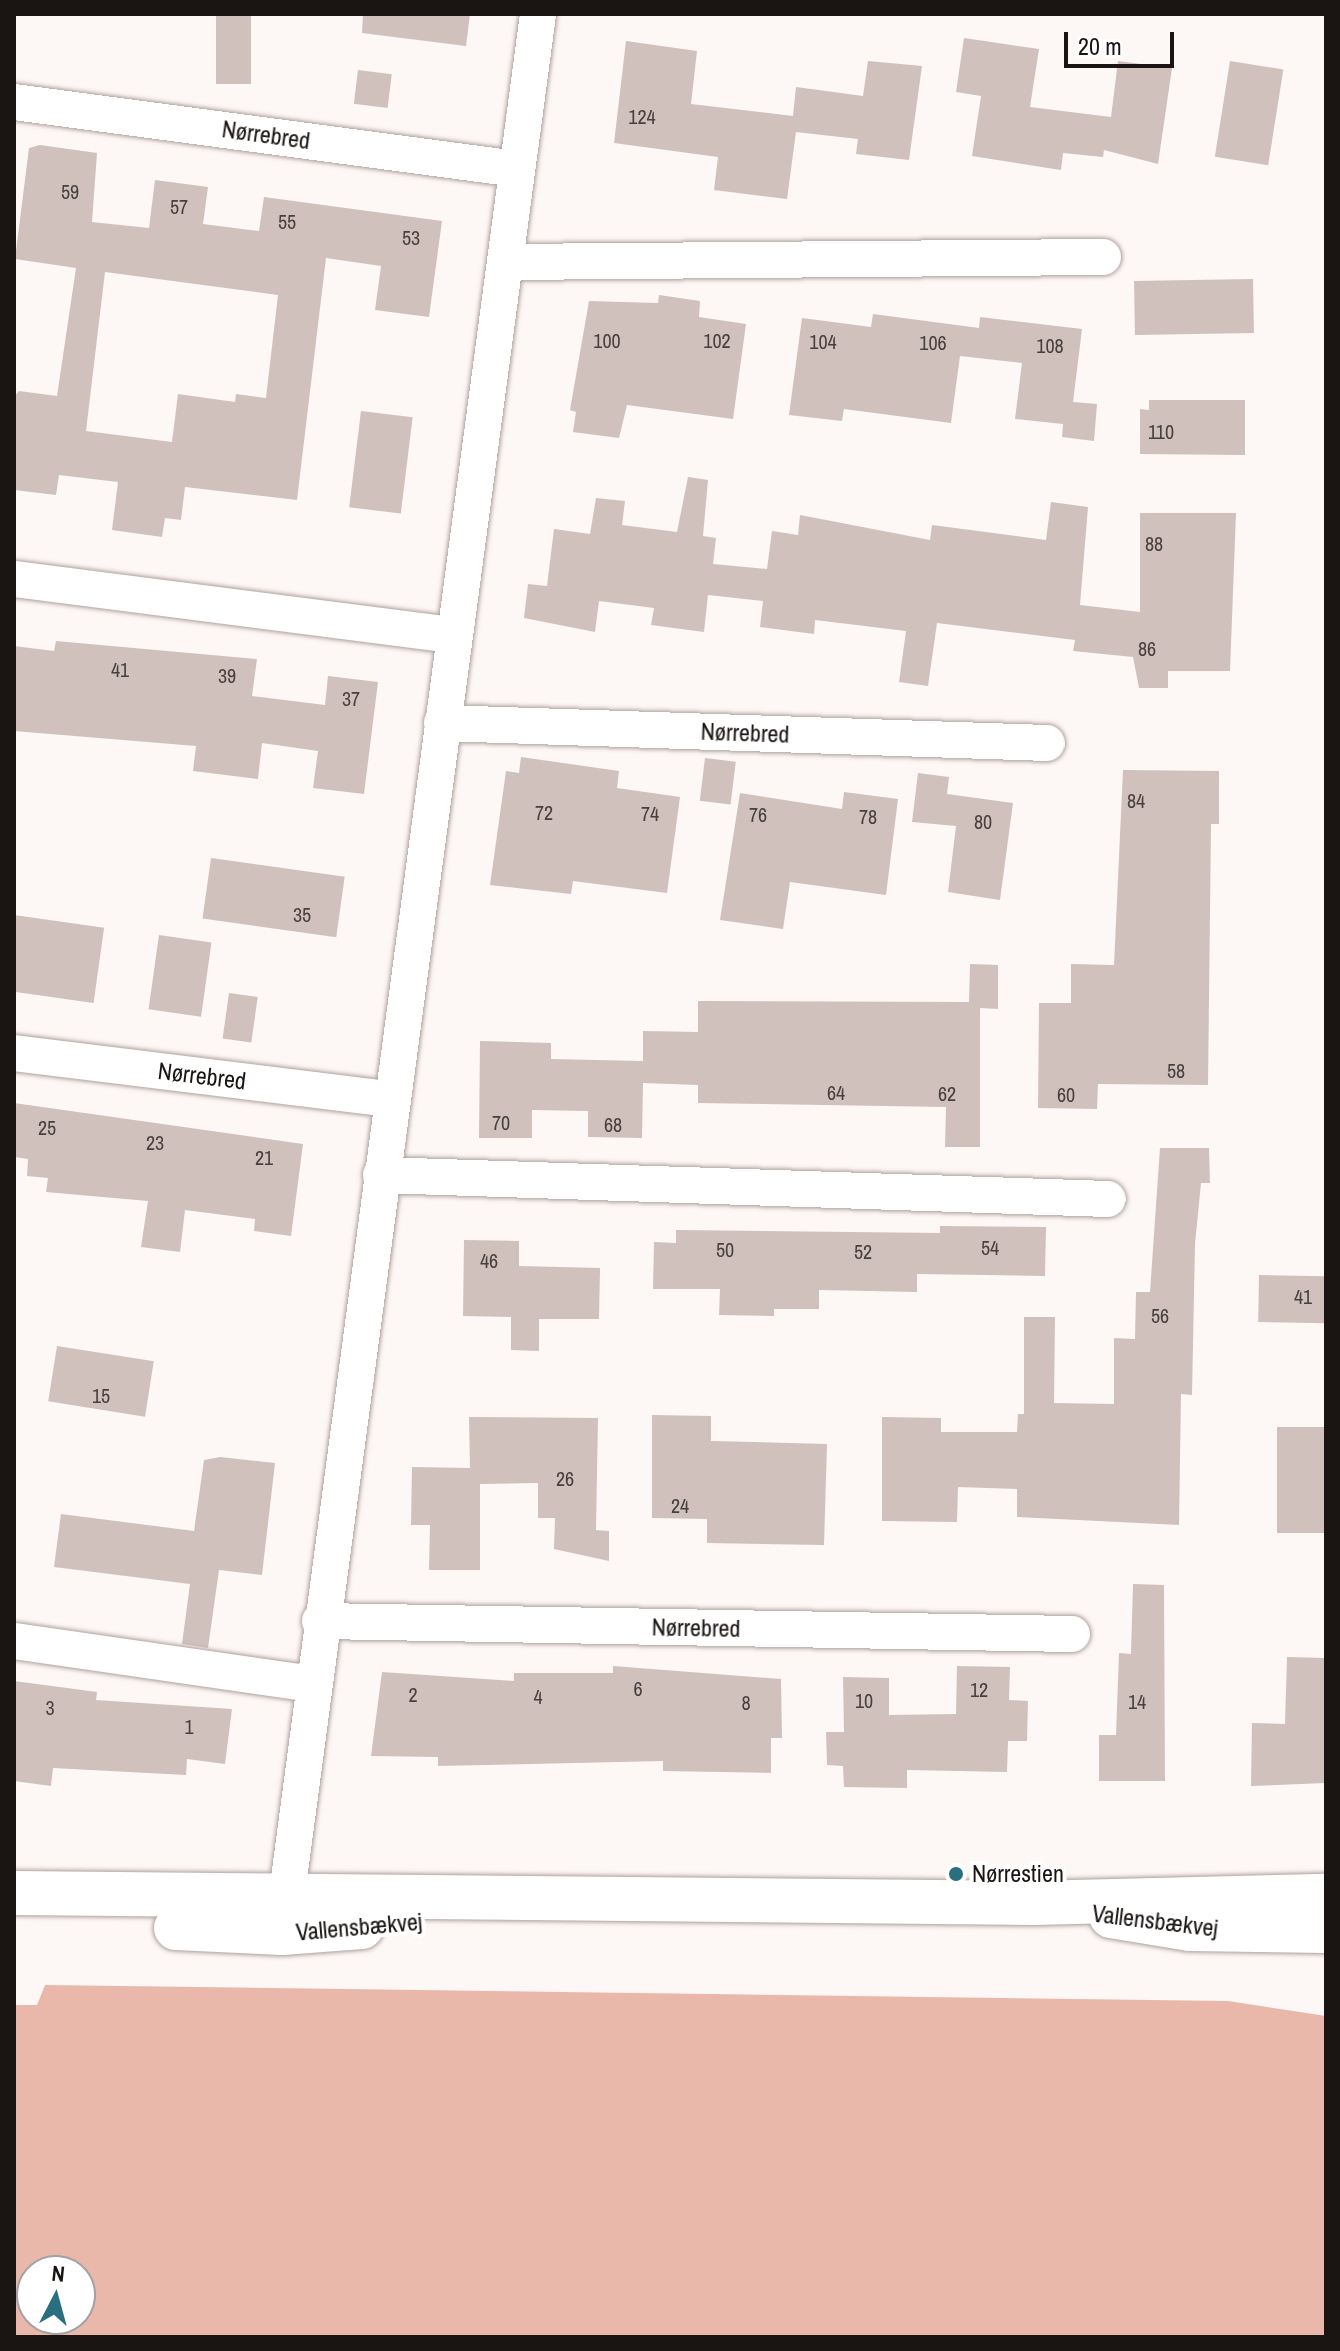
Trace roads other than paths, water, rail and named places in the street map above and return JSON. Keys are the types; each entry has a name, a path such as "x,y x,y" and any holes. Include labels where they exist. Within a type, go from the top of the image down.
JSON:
{"street":[{"path":"283,1917 311,1684 538,14"},
{"name":"Nørrebred","path":"14,102 517,169"},
{"path":"505,262 1103,257"},
{"path":"14,579 454,635"},
{"name":"Nørrebred","path":"442,723 1047,743"},
{"name":"Nørrebred","path":"14,1053 391,1099"},
{"path":"381,1175 1108,1199"},
{"name":"Nørrebred","path":"320,1621 1072,1634"},
{"path":"14,1641 311,1684"},
{"name":"Vallensbækvej","path":"14,1893 283,1917"},
{"name":"Vallensbækvej","path":"14,1913 283,1917 704,1899 1034,1903 1326,1896"},
{"name":"Vallensbækvej","path":"1034,1903 1190,1929 1326,1931"}],"place":[{"name":"Nørrestien","path":"956,1874"}]}
